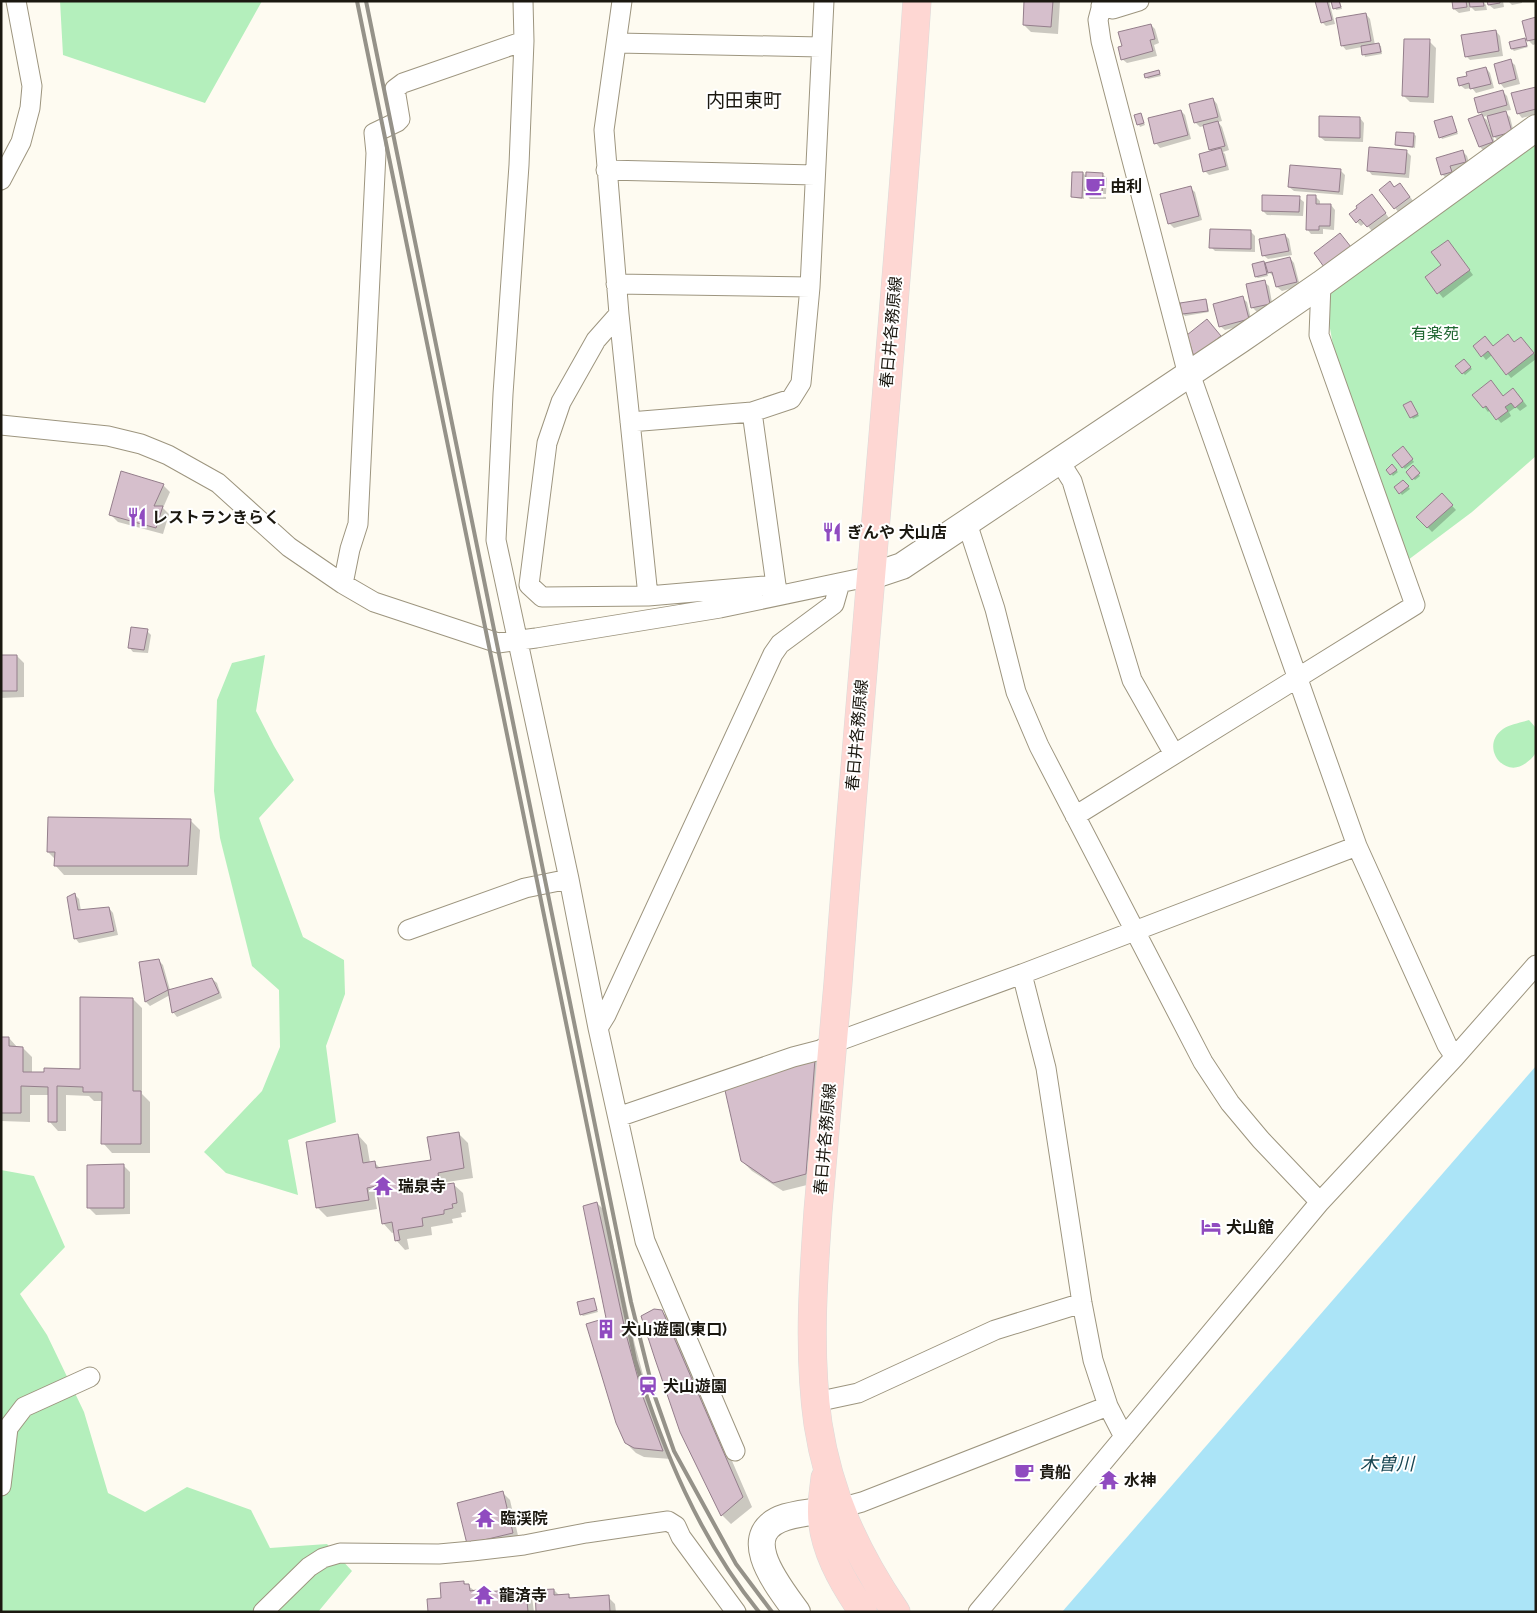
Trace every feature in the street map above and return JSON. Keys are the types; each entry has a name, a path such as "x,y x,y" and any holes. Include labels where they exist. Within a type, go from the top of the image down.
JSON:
{"main road":[{"name":"春日井各務原線","path":"863,1612 848,1589 828,1547 831,1509 816,1402 813,1346 814,1269 850,818 872,576 917,1"},
{"name":"春日井各務原線","path":"831,1509 853,1539 896,1612"}],"street":[{"path":"1,180 21,142 30,108 32,86 16,1"},
{"path":"524,1 519,164 502,394 496,540 569,879 598,1028 645,1241 736,1451"},
{"path":"622,1 604,130 616,284 648,596"},
{"path":"630,422 752,412 791,398 801,383 810,287 824,1"},
{"path":"1139,1 1113,9 1102,4 1098,20 1101,41 1188,375 1194,385 1296,679 1357,846 1447,1046 1455,1056"},
{"path":"343,584 350,549 358,524 375,163 374,133 400,119 395,89 403,82 524,41"},
{"path":"617,43 821,48"},
{"path":"619,314 596,340 561,402 547,443 529,585 542,597 648,596 777,591 840,583 872,576 902,566 967,524 1321,284 1536,128"},
{"path":"606,170 815,175"},
{"path":"616,284 810,287"},
{"path":"1075,816 1415,604 1319,335 1321,284"},
{"path":"752,412 777,591"},
{"path":"1,425 108,436 141,444 218,483 289,546 343,584 374,602 498,643 720,608 777,591"},
{"path":"1060,462 1072,481 1132,680 1174,754"},
{"path":"967,524 995,609 1016,692 1039,746 1203,1062 1230,1103 1261,1140 1320,1202"},
{"path":"598,1028 610,1006 773,654 780,644 834,604 840,583"},
{"path":"618,1117 793,1057 820,1050 833,1043 1022,974 1357,846"},
{"path":"408,930 525,888 569,879"},
{"path":"978,1612 1320,1202 1536,965"},
{"path":"1022,974 1046,1068 1082,1303 1093,1360 1108,1406 1124,1437"},
{"path":"816,1402 858,1393 995,1330 1082,1303"},
{"path":"1,1486 8,1428 24,1407 90,1377"},
{"path":"797,1612 778,1585 765,1561 760,1546 768,1527 780,1519 862,1502 1108,1406"},
{"path":"263,1612 309,1567 322,1558 340,1552 438,1554 472,1551 524,1545 586,1533 668,1521 676,1526 736,1612"}],"green space":[{"path":"60,1 262,1 205,103 63,55"},
{"name":"有楽苑","path":"1524,144 1536,146 1536,456 1472,512 1408,560 1333,345 1327,312 1330,285"},
{"path":"265,655 256,711 294,780 259,818 303,937 344,960 345,994 326,1046 336,1122 288,1140 298,1195 226,1173 204,1152 262,1091 280,1047 279,990 252,966 220,838 214,791 217,700 232,663"},
{"path":"1529,720 1536,728 1535,755 1518,767 1510,767 1503,764 1497,759 1494,752 1493,744 1496,736 1506,727"},
{"path":"1,1170 34,1176 65,1247 20,1294 47,1335 84,1412 108,1493 145,1512 187,1487 251,1510 270,1548 327,1544 352,1571 318,1612 1,1612"}],"water":[{"name":"木曽川","path":"1536,1066 1536,1612 1062,1612"}],"building":[{"path":"1024,1 1053,1 1051,27 1023,25"},
{"path":"1315,1 1327,1 1332,20 1321,23"},
{"path":"1331,1 1339,1 1341,7 1333,9"},
{"path":"1452,1 1466,1 1467,7 1453,9"},
{"path":"1469,1 1483,1 1484,6 1470,7"},
{"path":"1487,1 1500,1 1500,3 1488,5"},
{"path":"1366,13 1371,41 1341,46 1336,18"},
{"path":"1536,17 1536,39 1527,41 1522,21"},
{"path":"1151,24 1155,39 1150,40 1153,51 1121,60 1118,47 1122,46 1118,32"},
{"path":"1496,30 1499,51 1465,57 1461,35"},
{"path":"1525,38 1527,46 1511,49 1509,42"},
{"path":"1404,39 1430,39 1428,97 1402,96"},
{"path":"1379,43 1381,52 1362,55 1361,46"},
{"path":"1511,59 1516,79 1499,84 1494,64"},
{"path":"1486,67 1491,84 1470,89 1469,83 1459,86 1457,78 1467,76 1466,72"},
{"path":"1159,70 1160,74 1145,78 1144,74"},
{"path":"1536,87 1536,109 1517,114 1511,93"},
{"path":"1503,90 1507,105 1478,113 1474,98"},
{"path":"1213,98 1218,117 1194,123 1189,104"},
{"path":"1181,110 1188,135 1154,144 1148,118"},
{"path":"1506,111 1512,132 1493,137 1487,116"},
{"path":"1141,113 1144,123 1137,125 1134,115"},
{"path":"1482,114 1493,142 1479,147 1468,119"},
{"path":"1319,116 1360,117 1360,138 1319,137"},
{"path":"1452,116 1457,132 1439,138 1434,121"},
{"path":"1218,121 1225,146 1209,150 1203,125"},
{"path":"1396,132 1414,133 1413,147 1395,145"},
{"path":"1369,147 1407,150 1405,174 1367,171"},
{"path":"1221,148 1226,166 1203,172 1199,154"},
{"path":"1463,150 1466,162 1450,166 1452,172 1441,175 1436,158"},
{"path":"1290,165 1341,169 1339,192 1288,187"},
{"path":"1072,172 1083,172 1082,198 1071,197"},
{"path":"1086,172 1103,173 1102,196 1085,195"},
{"path":"1390,181 1394,187 1400,183 1410,197 1394,209 1379,190"},
{"path":"1191,186 1199,216 1168,224 1160,194"},
{"path":"1372,194 1386,213 1367,227 1360,219 1356,223 1349,214"},
{"path":"1262,195 1300,196 1299,212 1262,211"},
{"path":"1307,195 1316,195 1316,204 1331,204 1330,226 1319,226 1319,230 1306,230"},
{"path":"1210,229 1251,230 1251,249 1209,248"},
{"path":"1340,233 1351,247 1324,267 1314,253"},
{"path":"1285,234 1289,251 1262,256 1259,239"},
{"path":"1448,240 1470,270 1437,294 1425,277 1441,265 1431,252"},
{"path":"1290,257 1297,282 1276,287 1272,272 1268,273 1265,263"},
{"path":"1264,261 1267,274 1255,277 1252,264"},
{"path":"1265,280 1270,304 1251,308 1246,284"},
{"path":"1243,296 1249,319 1219,327 1213,304"},
{"path":"1206,299 1208,311 1182,314 1180,303"},
{"path":"1207,319 1221,336 1194,357 1187,335"},
{"path":"1508,334 1514,342 1521,337 1534,353 1506,375 1488,351 1481,357 1473,346 1485,336 1493,346"},
{"path":"1464,359 1471,367 1462,374 1455,366"},
{"path":"1491,380 1503,396 1513,388 1523,401 1515,408 1511,403 1505,407 1508,411 1496,420 1486,406 1483,408 1472,395"},
{"path":"1411,401 1418,414 1410,418 1403,405"},
{"path":"1403,446 1413,459 1402,468 1392,455"},
{"path":"1392,464 1397,470 1390,475 1386,470"},
{"path":"1413,465 1420,473 1412,480 1406,472"},
{"path":"121,471 164,484 154,506 163,506 156,528 109,515"},
{"path":"1403,480 1409,486 1399,494 1394,487"},
{"path":"1442,493 1453,505 1427,528 1416,517"},
{"path":"131,627 148,629 144,650 128,648"},
{"path":"1,655 17,655 17,691 1,691"},
{"path":"48,817 191,819 188,866 54,866 55,852 47,852"},
{"path":"75,893 78,910 109,907 114,931 74,939 67,897"},
{"path":"159,959 168,990 145,1002 139,962"},
{"path":"212,978 219,993 172,1013 168,990"},
{"path":"80,997 133,998 133,1091 141,1091 141,1144 101,1144 102,1092 83,1092 83,1087 57,1086 57,1122 48,1122 48,1087 21,1086 21,1113 1,1113 1,1037 9,1037 9,1046 23,1047 23,1072 44,1072 44,1068 80,1069"},
{"path":"815,1059 806,1174 773,1183 741,1161 724,1086"},
{"name":"瑞泉寺","path":"459,1132 464,1168 438,1173 440,1185 454,1183 457,1203 452,1204 453,1208 444,1210 444,1214 422,1218 423,1226 398,1230 400,1240 395,1241 392,1222 382,1224 376,1186 367,1188 369,1200 316,1208 306,1142 358,1134 363,1163 375,1161 376,1168 431,1160 427,1137"},
{"path":"124,1164 124,1208 87,1208 87,1165"},
{"name":"犬山遊園(東口)","path":"597,1202 626,1334 643,1397 663,1451 634,1448 625,1443 616,1423 586,1324 606,1318 583,1206"},
{"path":"594,1298 597,1310 580,1315 577,1302"},
{"path":"654,1309 662,1310 743,1497 721,1516 680,1432 641,1316"},
{"name":"臨渓院","path":"503,1491 513,1533 467,1544 457,1503"},
{"name":"龍済寺","path":"464,1581 464,1584 469,1584 470,1591 483,1589 484,1592 526,1589 528,1612 428,1612 427,1599 441,1598 440,1583"},
{"path":"554,1589 554,1595 569,1594 569,1598 609,1595 610,1612 536,1612 535,1590"}],"railway":[{"path":"357,1 635,1360 658,1427 685,1492 718,1554 759,1612"},
{"path":"366,1 631,1302 654,1394 674,1451 736,1564 772,1612"}],"place":[{"name":"由利","path":"1095,186"},
{"name":"レストランきらく","path":"137,517"},
{"name":"ぎんや 犬山店","path":"832,532"},
{"name":"瑞泉寺","path":"383,1186"},
{"name":"犬山館","path":"1211,1227"},
{"name":"犬山遊園(東口)","path":"606,1329"},
{"name":"犬山遊園","path":"648,1386"},
{"name":"貴船","path":"1024,1472"},
{"name":"水神","path":"1109,1480"},
{"name":"臨渓院","path":"485,1518"},
{"name":"龍済寺","path":"484,1595"}],"district":[{"name":"内田東町","path":"744,100"}]}
